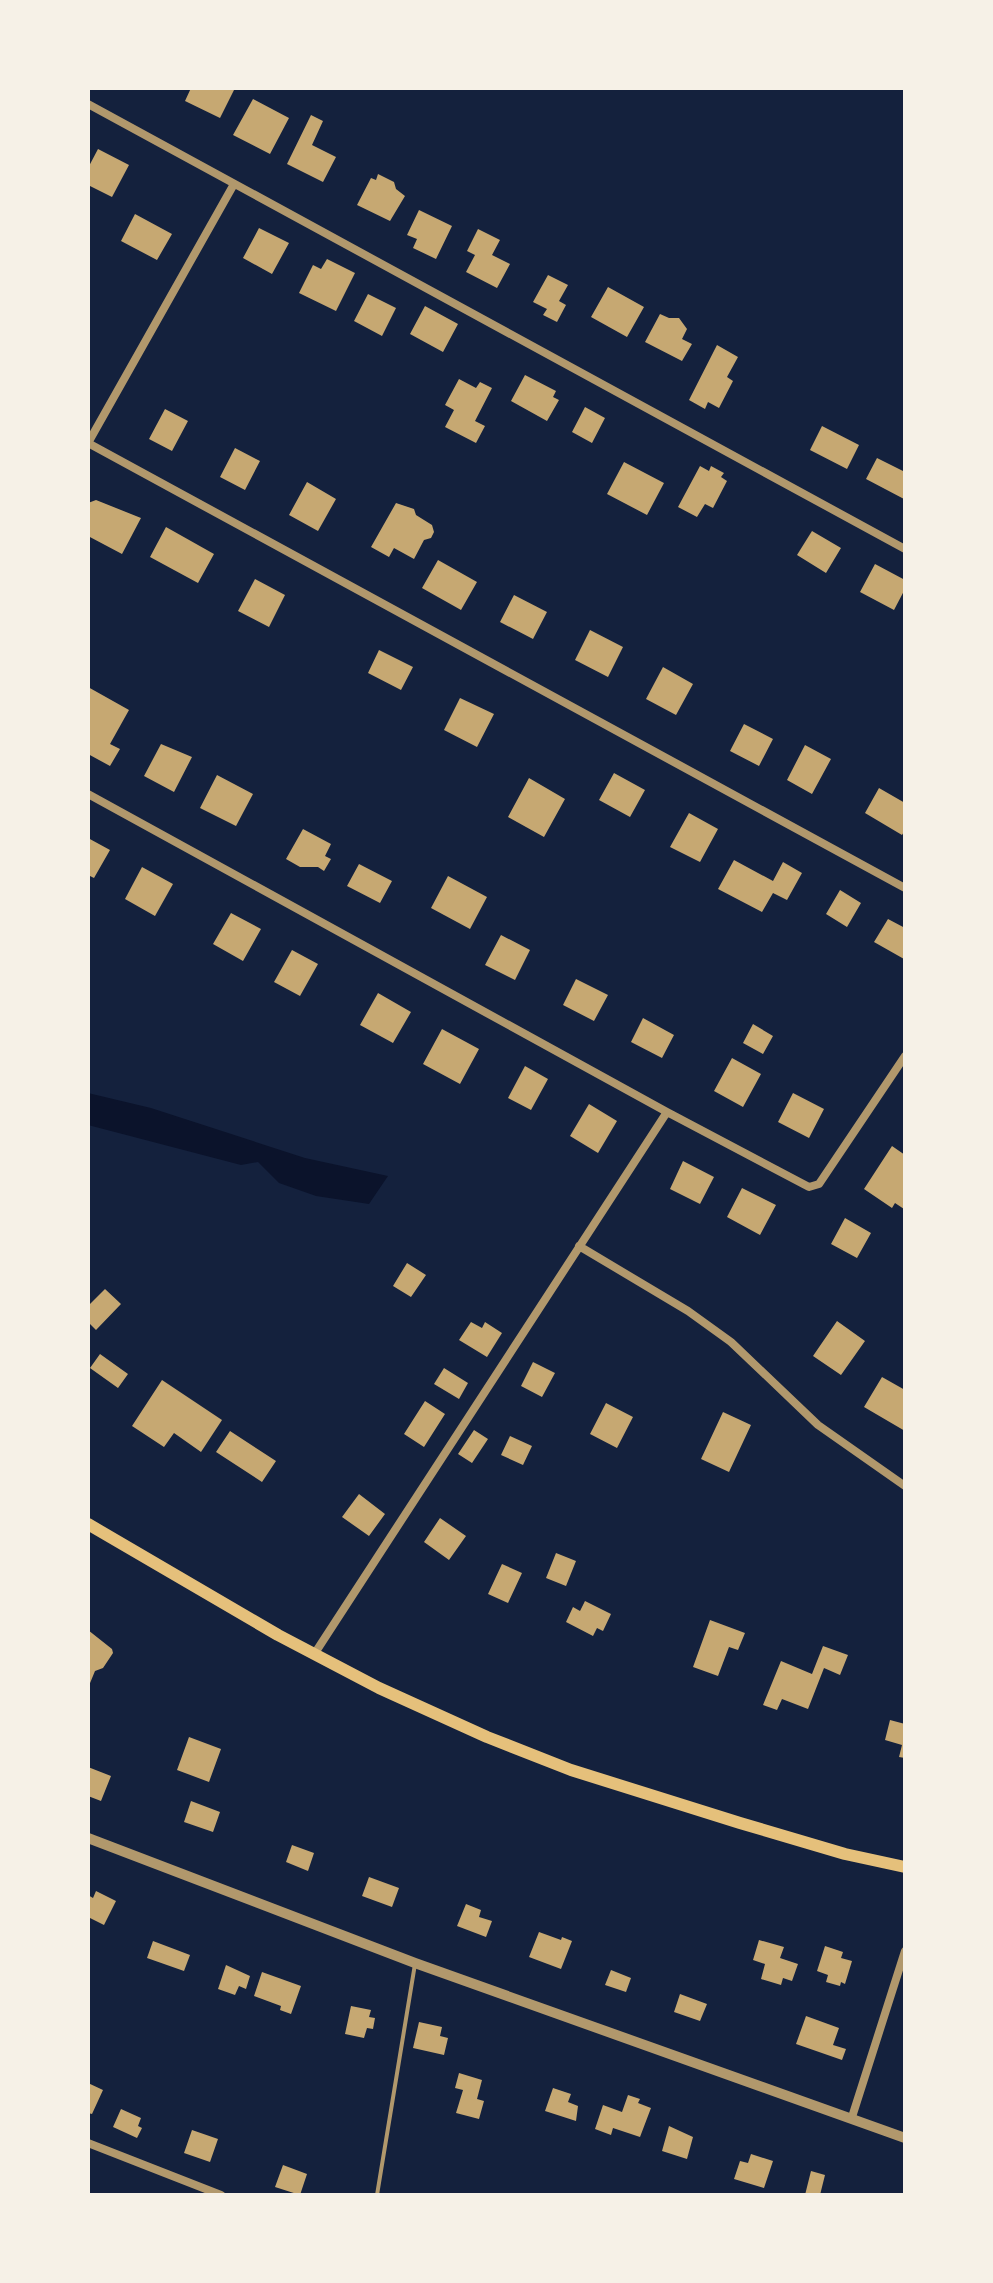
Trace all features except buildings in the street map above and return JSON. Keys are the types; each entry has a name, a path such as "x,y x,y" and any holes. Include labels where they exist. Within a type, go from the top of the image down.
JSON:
{"main road":[{"path":"88,1524 253,1621 379,1688 487,1737 571,1770 845,1854 905,1867"}],"street":[{"path":"88,104 905,549"},
{"path":"234,184 88,443 905,888"},
{"path":"88,794 809,1187 819,1184 904,1058"},
{"path":"315,1653 667,1112"},
{"path":"579,1246 688,1311 731,1342 818,1425 905,1486"},
{"path":"88,1838 415,1963 905,2138"},
{"path":"852,2117 905,1951"},
{"path":"88,2143 221,2195"}],"lane":[{"path":"377,2195 415,1963"}],"water":[{"path":"88,1093 151,1108 305,1158 388,1176 369,1204 316,1196 279,1183 258,1162 241,1165 88,1125"}]}
